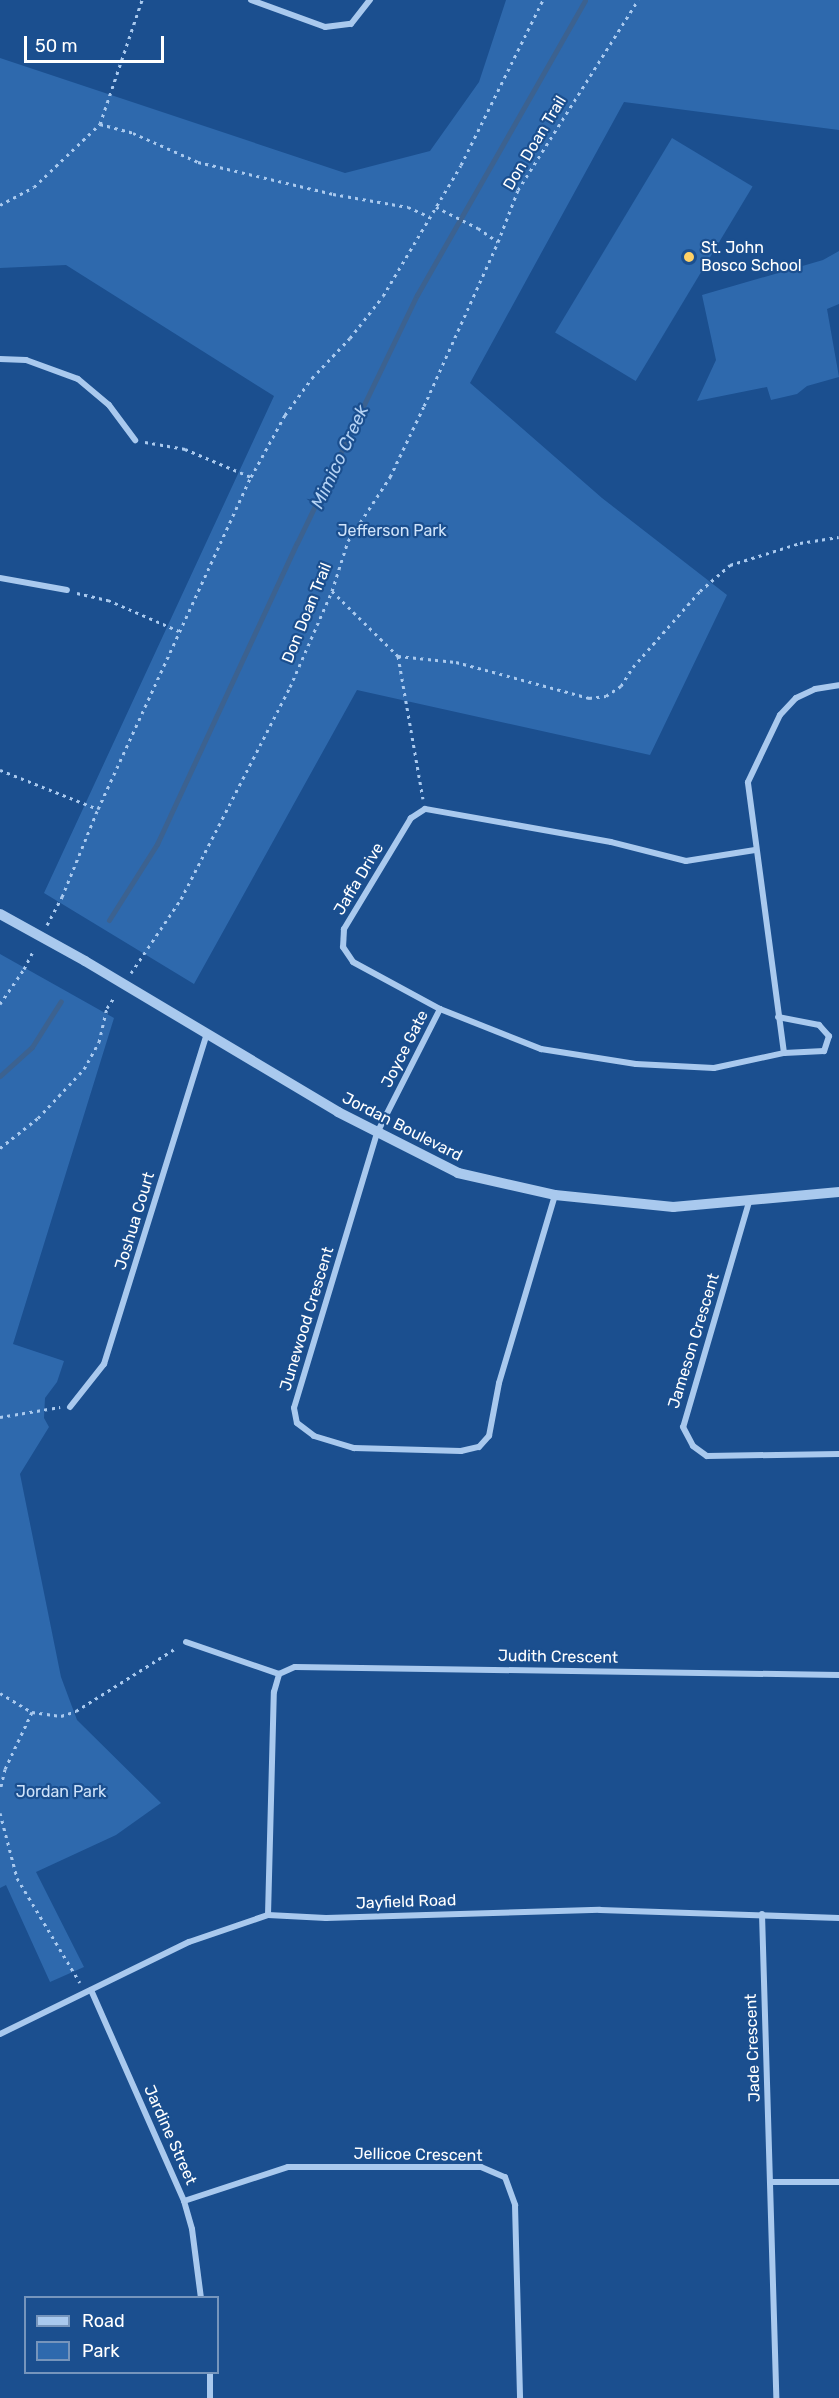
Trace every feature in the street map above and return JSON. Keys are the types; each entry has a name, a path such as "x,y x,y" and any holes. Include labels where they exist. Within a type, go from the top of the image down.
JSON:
{"street":[{"path":"251,0 325,27 351,24 370,0"},
{"path":"0,359 26,360 52,367 78,379 109,405 135,440"},
{"path":"0,578 68,590"},
{"path":"783,1053 748,782 780,715 796,698 815,689 839,685"},
{"path":"425,810 611,842 686,861 729,856 755,850"},
{"name":"Jaffa Drive","path":"425,810 411,818 344,929 343,947 353,962 440,1009 541,1048 636,1064 714,1068 783,1053 824,1051 829,1036 819,1025 778,1017"},
{"name":"Jordan Boulevard","path":"0,914 124,983 338,1112 458,1173 555,1195 673,1207 749,1202 839,1192"},
{"name":"Joyce Gate","path":"377,1133 440,1009"},
{"name":"Joshua Court","path":"70,1407 104,1364 207,1034"},
{"name":"Junewood Crescent","path":"377,1133 294,1408 297,1423 314,1436 354,1448 461,1451 479,1448 489,1436 499,1383 555,1195"},
{"name":"Jameson Crescent","path":"749,1202 683,1427 693,1446 707,1456 839,1454"},
{"path":"186,1642 279,1674 274,1692 268,1915"},
{"name":"Judith Crescent","path":"279,1674 295,1666 839,1675"},
{"name":"Jayfield Road","path":"0,2034 189,1942 268,1915 326,1918 600,1910 839,1918"},
{"name":"Jade Crescent","path":"762,1914 777,2398"},
{"name":"Jardine Street","path":"90,1990 184,2201 192,2229 201,2296"},
{"name":"Jellicoe Crescent","path":"184,2201 288,2167 481,2167 504,2177 515,2205 520,2398"},
{"path":"771,2182 839,2182"},
{"path":"210,2374 210,2398"}],"path":[{"path":"0,205 34,187 100,124 142,0"},
{"path":"0,1004 24,969 62,897 98,809 251,477 285,415 312,378 350,338 382,296 461,165 543,0"},
{"name":"Don Doan Trail","path":"0,1148 38,1118 84,1069 99,1042 107,1008 181,899 290,687 332,591 348,541 390,477 498,242 518,190 638,0"},
{"path":"100,124 134,133 198,162 333,194 408,207 430,217"},
{"path":"436,207 478,228 498,242"},
{"path":"135,440 185,449 251,477"},
{"path":"398,657 456,662 589,698 606,696 621,686 633,667 700,591 730,565 800,543 839,537"},
{"path":"68,590 108,600 179,631"},
{"path":"332,591 398,657 425,810"},
{"path":"0,770 98,809"},
{"path":"0,1417 43,1408 70,1407"},
{"path":"0,1693 32,1712 61,1716 76,1711 186,1642"},
{"path":"0,1790 5,1769 32,1712"},
{"path":"0,1769 5,1769"},
{"path":"0,1813 17,1878 77,1980 90,1990"}],"green space":[{"name":"Jefferson Park","path":"506,0 839,0 839,130 624,102 470,383 602,498 727,595 650,755 357,690 194,984 44,893 274,396 66,265 0,268 0,58 345,173 430,151 479,82"},
{"path":"672,138 753,186 636,381 555,333"},
{"path":"839,251 839,304 827,309 839,377 807,386 797,394 771,400 767,387 697,401 716,360 702,295 823,260"},
{"name":"Jordan Park","path":"0,954 114,1018 13,1344 64,1361 57,1382 45,1398 44,1418 49,1427 20,1474 61,1677 77,1720 161,1803 116,1835 36,1872 84,1967 50,1982 6,1885 0,1888"}],"waterway":[{"name":"Mimico Creek","path":"109,920 157,844 297,543 417,295 585,0"},
{"name":"Mimico Creek","path":"0,1076 32,1047 61,1001"}],"place":[{"name":"St. John Bosco School","path":"689,257"}]}
